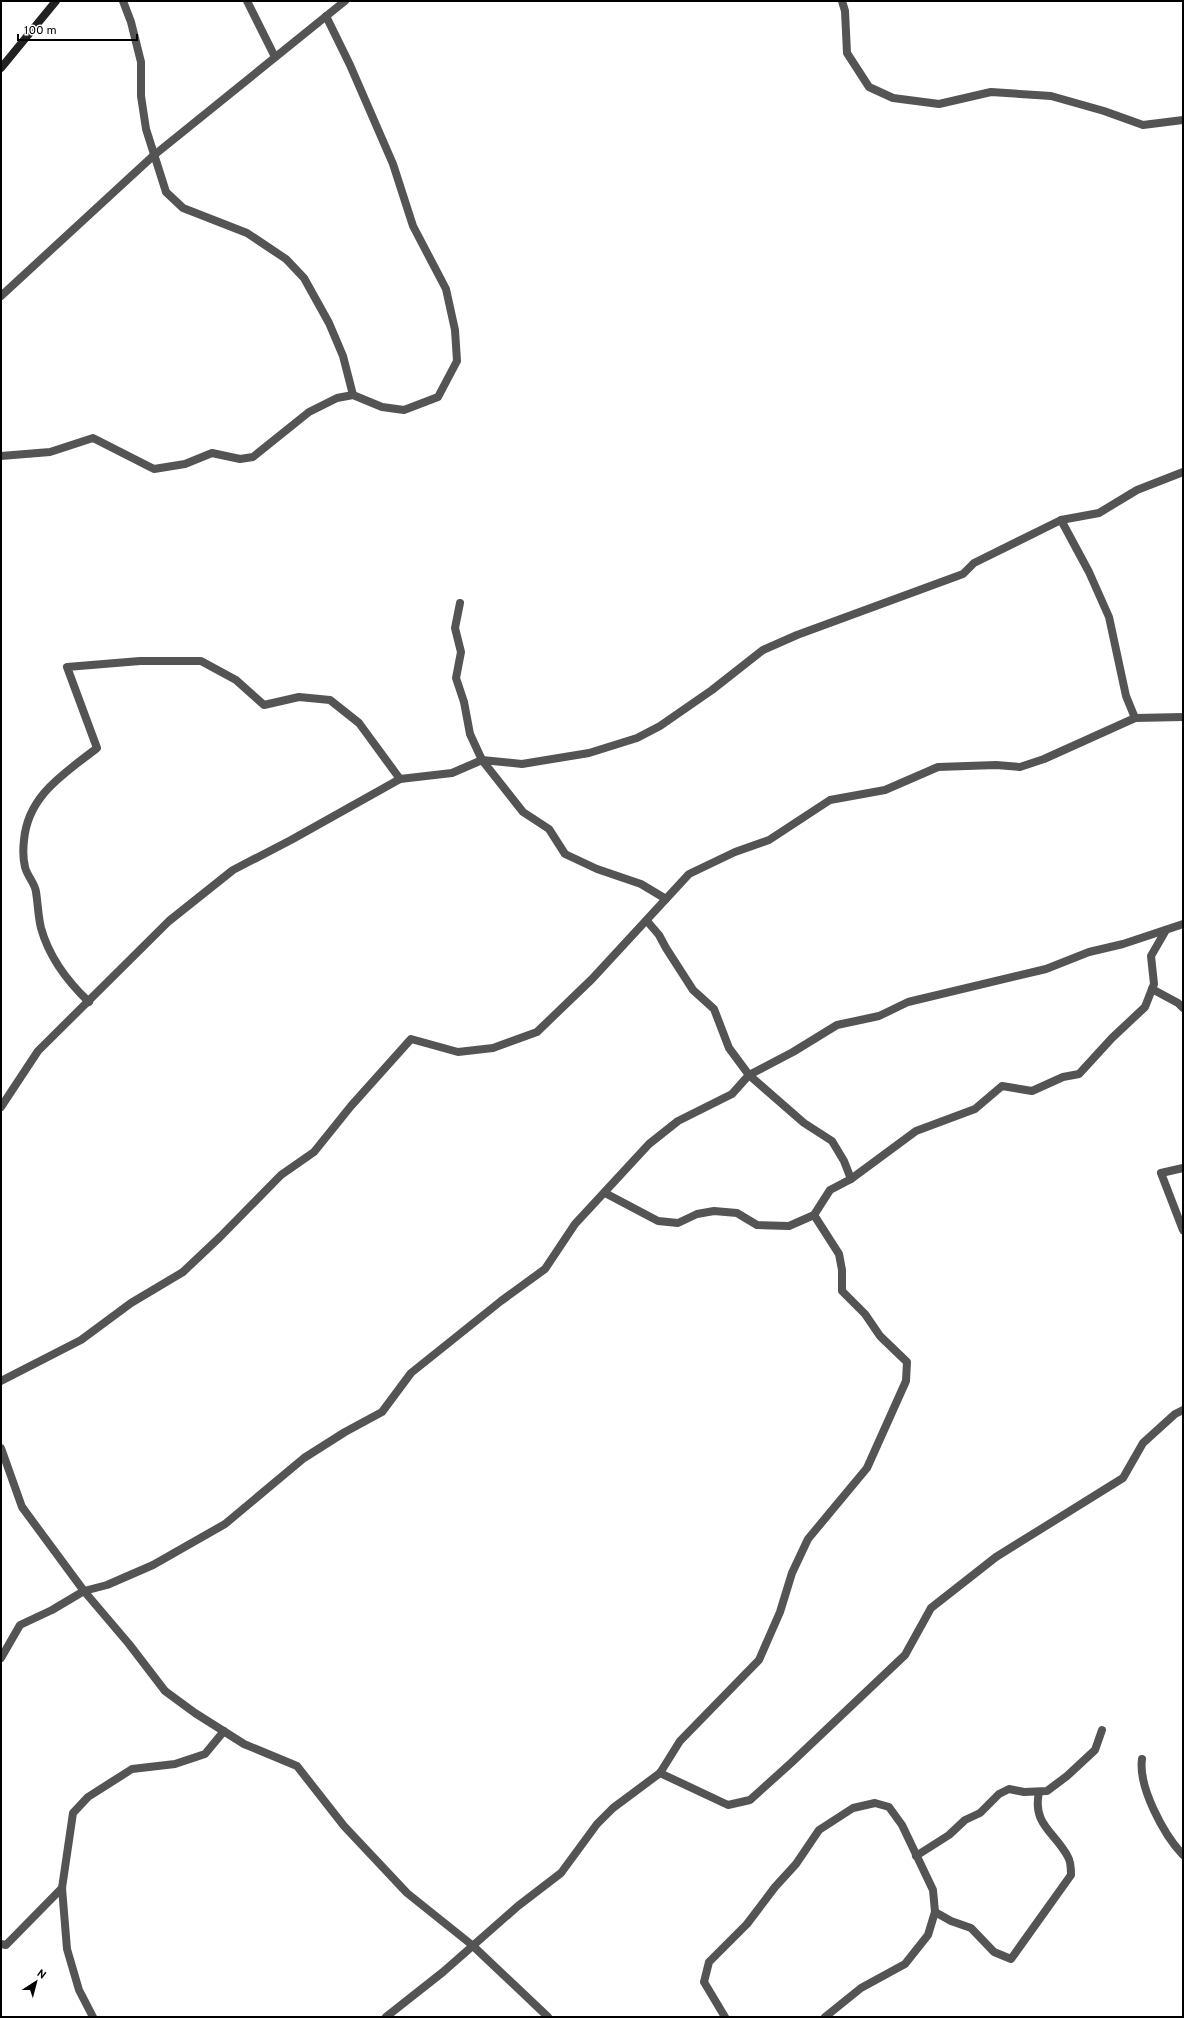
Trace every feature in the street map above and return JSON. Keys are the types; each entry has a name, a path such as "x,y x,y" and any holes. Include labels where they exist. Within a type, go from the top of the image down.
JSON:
{"street":[{"path":"1,68 56,1"},
{"path":"123,1 131,22 142,62 141,96 146,129 153,156 166,192 183,208 247,233 286,259 304,278 329,323 340,349 353,395"},
{"path":"247,1 275,57"},
{"path":"1,296 153,156 345,1"},
{"path":"842,1 845,11 847,53 868,87 893,98 938,104 991,92 1051,96 1104,111 1143,125 1183,120"},
{"path":"1,456 50,452 93,438 154,469 185,464 212,452 240,459 253,457 309,412 337,398 353,395 382,407 404,410 438,398 457,361 454,330 446,289 413,226 393,164 350,65 326,16"},
{"path":"1,1107 38,1051 169,921 233,870 291,840 400,779 452,773 482,760 522,764 589,753 638,738 660,726 712,690 763,650 797,635 963,574 974,563 1062,520 1099,513 1137,490 1183,472"},
{"path":"1062,520 1089,572 1109,617 1126,696 1135,718"},
{"path":"460,603 455,628 462,652 456,678 464,702 470,734 482,760 523,812 549,829 565,854 597,870 641,884 666,899"},
{"path":"89,1002 71,984 56,960 41,929 36,890 25,868 23,848 25,826 36,803 52,784 97,748 67,667 140,661 201,661 236,680 264,705 300,697 330,700 359,723 400,779"},
{"path":"1,1381 81,1340 130,1303 183,1272 220,1238 280,1175 314,1152 351,1106 411,1039 458,1052 493,1048 537,1032 592,979 689,874 735,852 769,840 830,800 885,790 938,767 996,765 1020,767 1044,759 1135,718 1183,717"},
{"path":"647,921 659,935 693,990 714,1009 729,1048 749,1075 804,1123 832,1141 844,1160 851,1179"},
{"path":"1,1658 20,1625 52,1610 84,1591 107,1585 153,1566 225,1524 304,1458 345,1432 382,1412 411,1373 501,1301 545,1269 576,1224 648,1144 678,1121 732,1094 749,1075 793,1052 837,1025 878,1016 908,1002 1046,969 1089,952 1123,944 1183,924"},
{"path":"605,1193 658,1221 678,1223 697,1214 714,1211 737,1213 756,1224 789,1226 814,1215 830,1190 851,1179 916,1131 975,1109 1002,1086 1032,1091 1063,1077 1079,1074 1112,1038 1145,1007 1154,984 1151,956 1166,930"},
{"path":"1152,989 1178,1003 1183,1008"},
{"path":"1183,1168 1161,1173 1183,1230"},
{"path":"386,2017 443,1972 472,1944 561,1873 597,1824 613,1808 660,1773 680,1742 758,1660 780,1612 792,1573 808,1539 867,1468 906,1381 906,1362 880,1336 866,1314 842,1291 842,1270 839,1254 814,1215"},
{"path":"660,1773 728,1805 750,1800 905,1655 931,1608 996,1557 1123,1478 1143,1443 1175,1414 1183,1410"},
{"path":"1,1448 22,1507 84,1591 166,1691 195,1713 244,1744 297,1766 344,1826 407,1893 472,1944 548,2017"},
{"path":"916,1856 949,1835 965,1820 980,1813 1000,1794 1009,1789 1024,1792 1047,1791 1067,1776 1095,1750 1102,1730"},
{"path":"93,2017 79,1990 68,1949 62,1888 74,1813 88,1797 132,1769 175,1764 205,1754 224,1731"},
{"path":"1142,1758 1140,1768 1154,1809 1171,1842 1183,1856"},
{"path":"936,1912 951,1921 971,1928 994,1952 1011,1959 1072,1875 1068,1858 1043,1823 1036,1805 1039,1792"},
{"path":"726,2017 704,1982 709,1962 748,1924 775,1886 796,1864 819,1830 853,1808 875,1803 889,1807 902,1825 933,1890 936,1912 928,1935 905,1964 861,1988 825,2017"},
{"path":"1,1944 6,1945 62,1888"}]}
